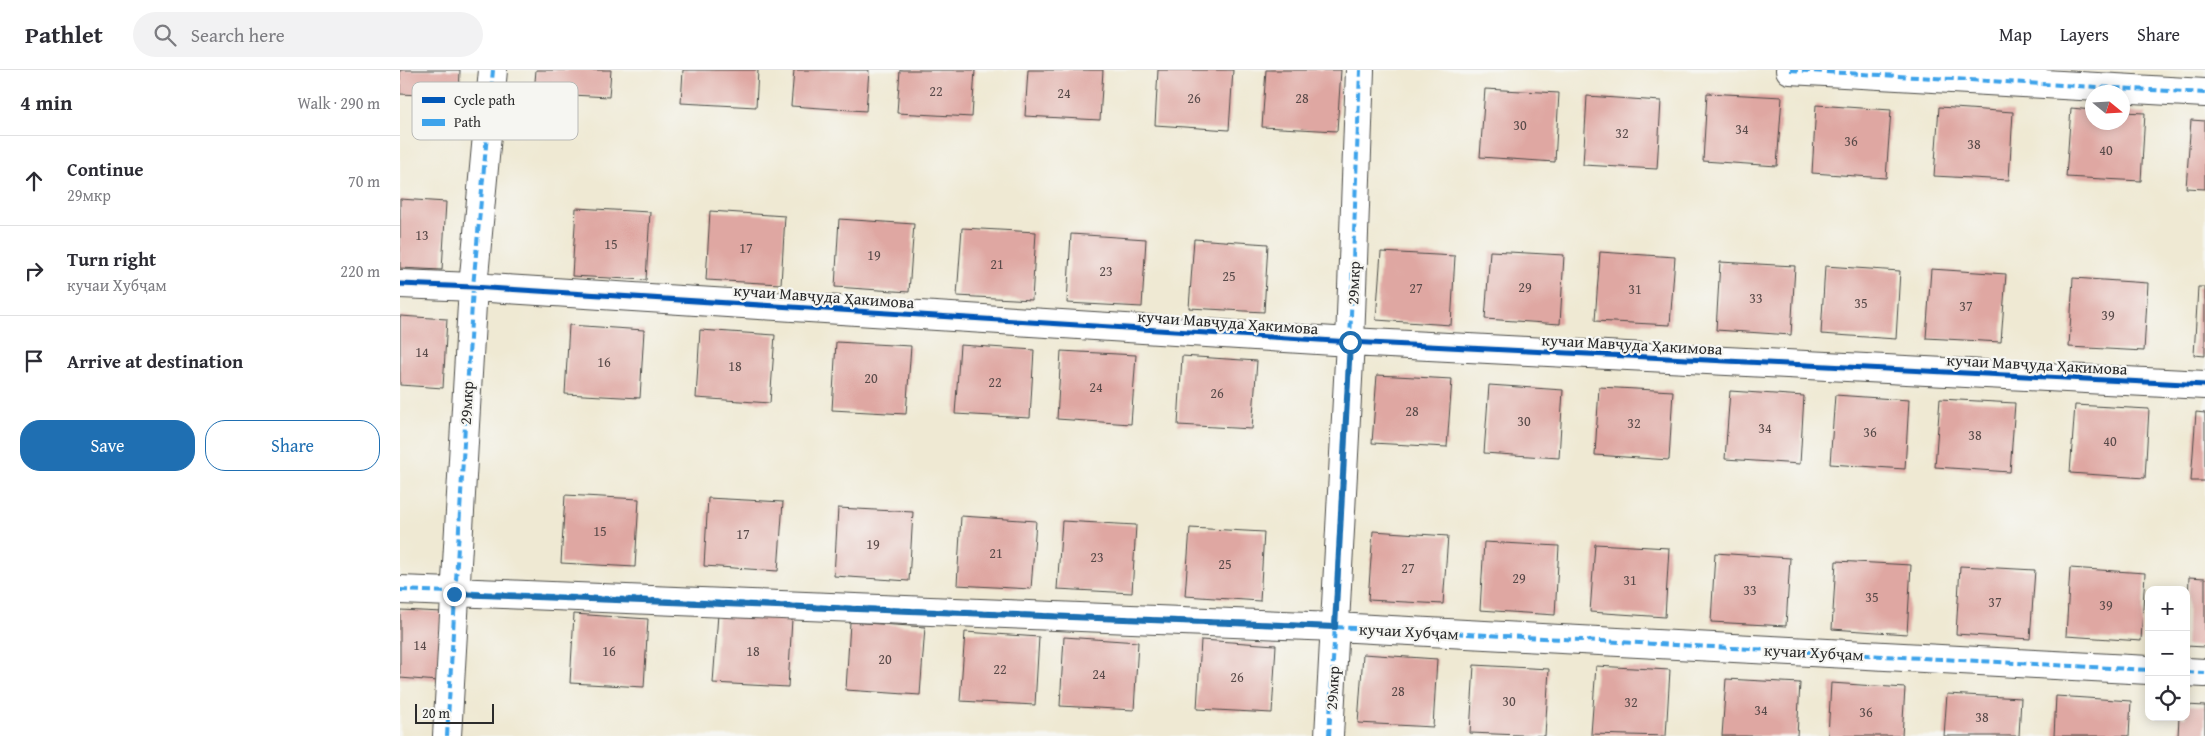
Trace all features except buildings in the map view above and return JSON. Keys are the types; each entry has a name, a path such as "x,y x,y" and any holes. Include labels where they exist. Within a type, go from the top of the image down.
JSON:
{"street":[{"name":"29мкр","path":"1329,736 1350,342 1360,70"},
{"path":"1790,70 2205,93"},
{"name":"29мкр","path":"447,736 473,287 487,140"},
{"name":"кучаи Мавҷуда Ҳакимова","path":"400,284 1350,342 2205,385"},
{"name":"кучаи Хубҷам","path":"400,590 454,594 1335,627 2145,670"},
{"path":"2190,672 2205,673"}],"marked path":[{"path":"492,82 493,70"},
{"path":"1329,736 1350,342 1360,70"},
{"path":"1790,70 2205,93"},
{"path":"447,736 473,287 487,140"},
{"path":"400,590 1335,627 2145,670"},
{"path":"2190,672 2205,673"}],"cycle path":[{"path":"400,284 1350,342 2205,385"}],"route":[{"path":"454,594 1335,627 1350,342"}]}
